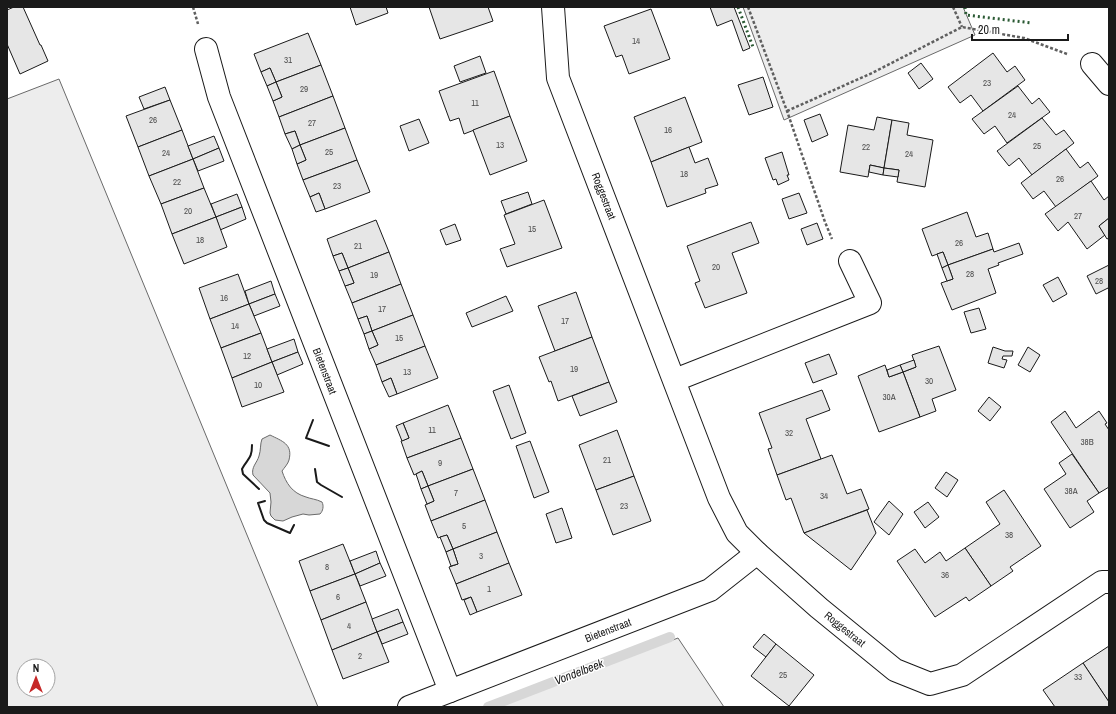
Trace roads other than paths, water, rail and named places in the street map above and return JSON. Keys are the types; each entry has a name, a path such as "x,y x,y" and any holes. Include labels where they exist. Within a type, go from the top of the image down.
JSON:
{"street":[{"name":"Roggestraat","path":"553,7 558,78 719,498 737,533 757,553 819,608 895,670 930,684 962,675 1102,582 1109,582"},
{"name":"Bietenstraat","path":"206,49 219,98 450,691"},
{"path":"1092,64 1109,84"},
{"path":"675,380 870,303 850,261"},
{"name":"Bietenstraat","path":"409,707 710,590 757,553"}],"waterway":[{"name":"Vondelbeek","path":"488,707 670,637"}]}
